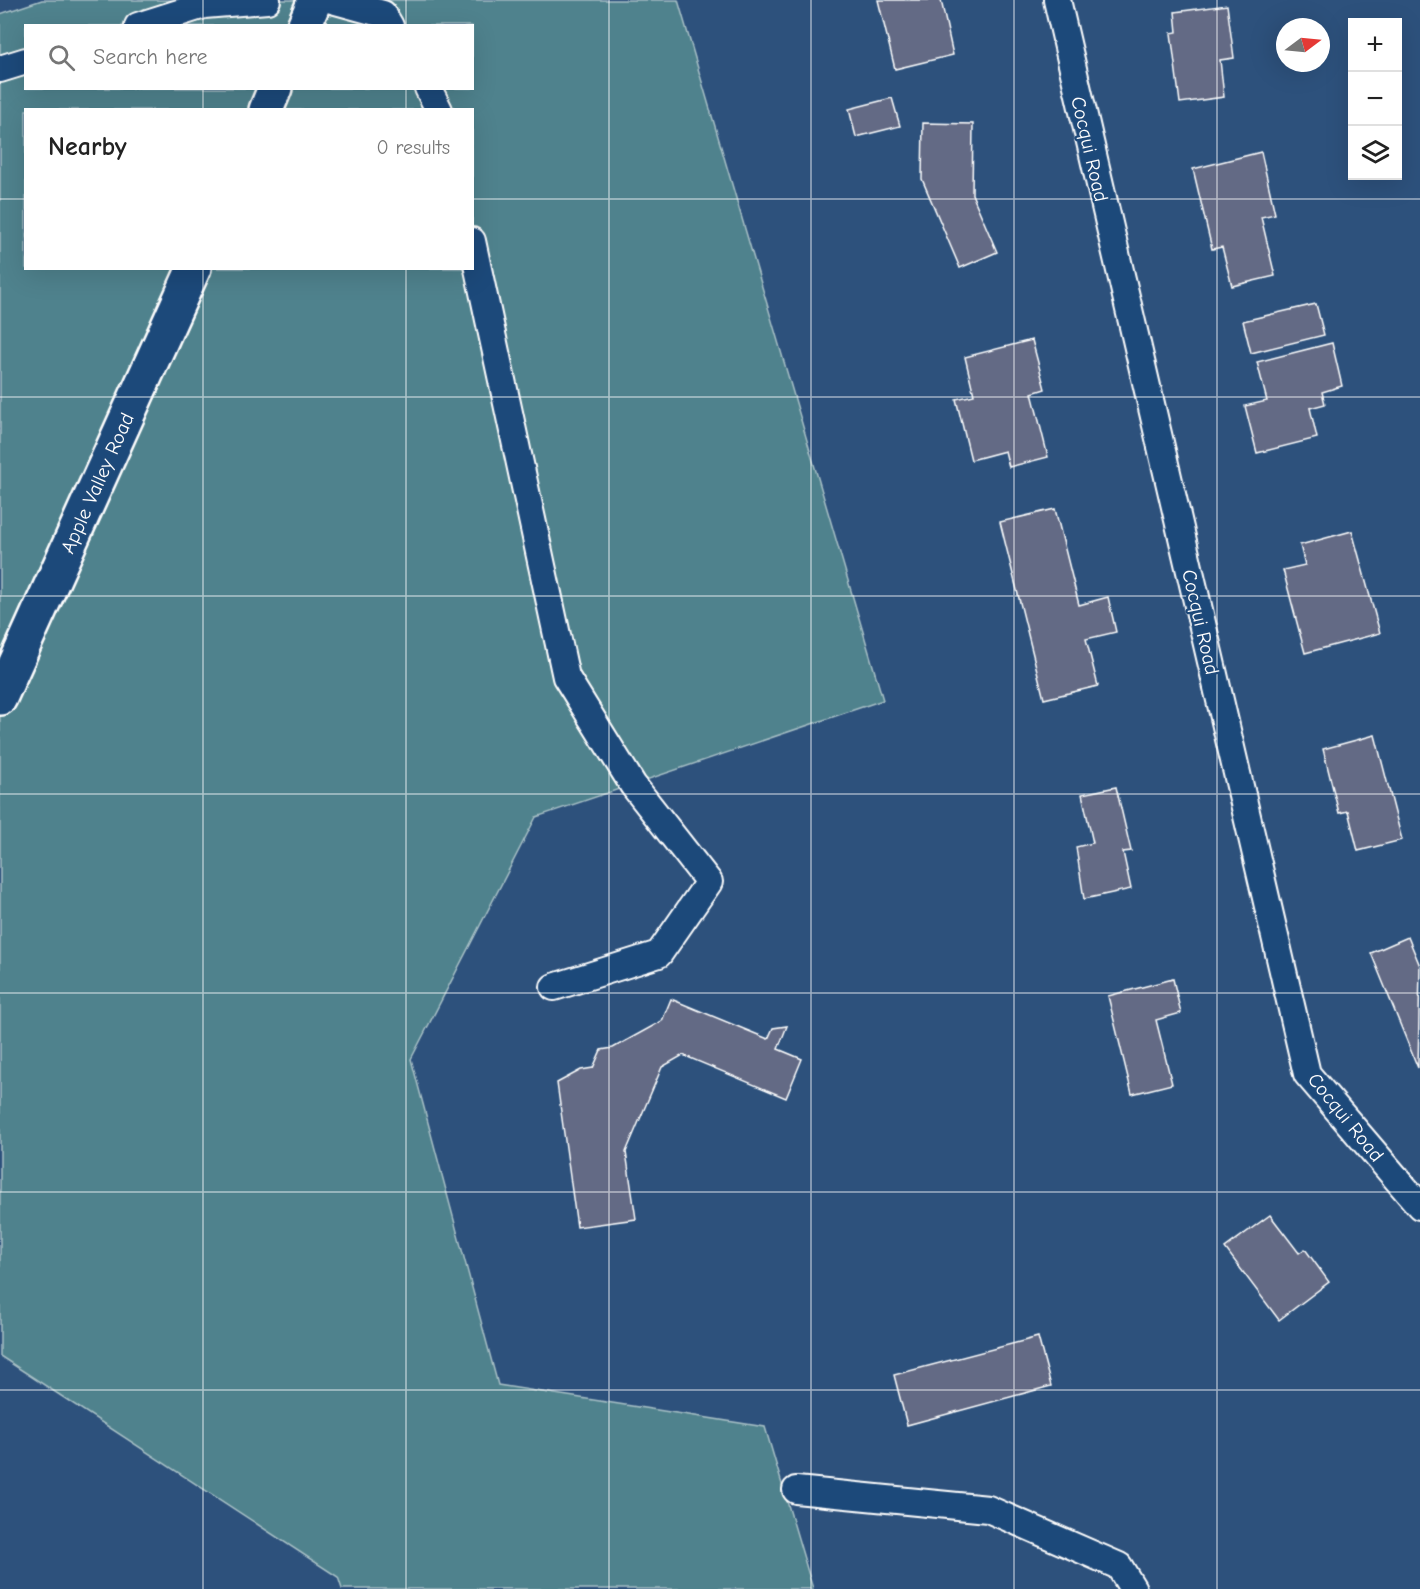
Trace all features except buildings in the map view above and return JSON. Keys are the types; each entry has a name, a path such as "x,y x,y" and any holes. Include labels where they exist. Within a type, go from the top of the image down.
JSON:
{"main road":[{"path":"305,24 315,0"},
{"path":"267,108 274,90"},
{"name":"Apple Valley Road","path":"0,698 193,270"}],"street":[{"path":"144,24 204,5 267,0"},
{"path":"332,0 383,14 389,24"},
{"name":"Cocqui Road","path":"1057,0 1307,1074 1420,1206"},
{"path":"0,69 24,62"},
{"path":"429,90 439,108"},
{"path":"474,250 566,677 633,785 709,882 659,954 554,987"},
{"path":"796,1490 988,1509 1119,1566 1134,1589"}],"green space":[{"path":"42,0 678,0 883,700 536,817 411,1059 498,1385 765,1427 813,1589 342,1589 338,1577 0,1356 0,14"}]}
